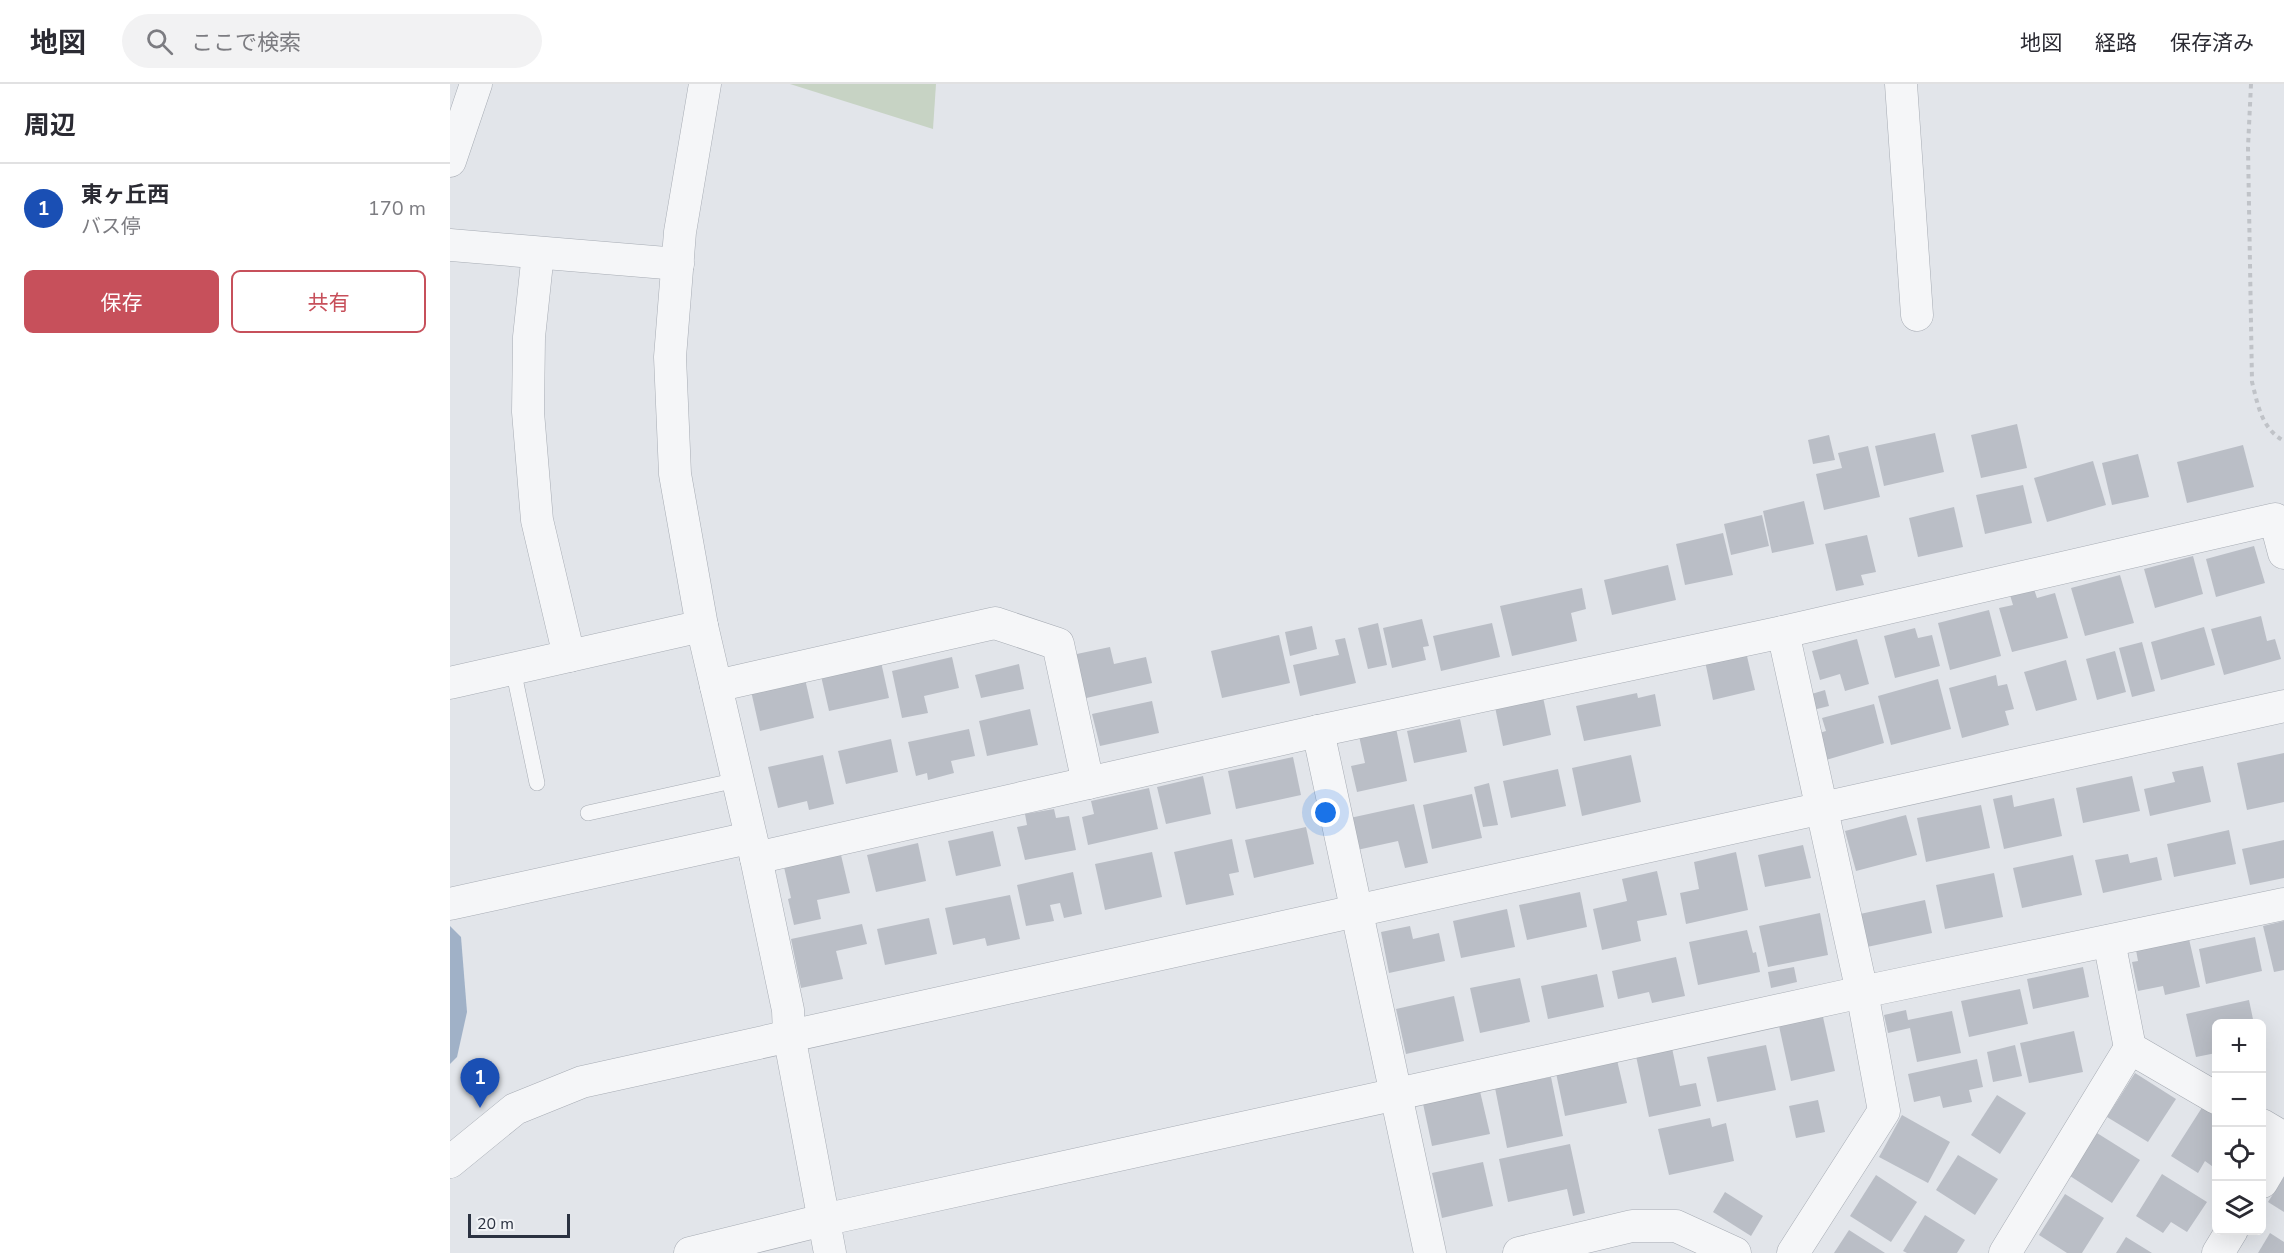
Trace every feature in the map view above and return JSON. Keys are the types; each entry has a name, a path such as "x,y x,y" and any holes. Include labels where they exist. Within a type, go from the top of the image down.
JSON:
{"street":[{"path":"450,161 476,84"},
{"path":"705,84 680,232 670,357 675,474 702,626 788,1010 789,1035 830,1253"},
{"path":"1901,84 1917,315"},
{"path":"450,245 678,264"},
{"path":"538,253 529,337 528,412 537,520 569,656"},
{"path":"450,904 1088,783 1318,731 1783,632 2275,519 2284,553"},
{"path":"716,686 995,623 1058,644 1088,783"},
{"path":"450,682 702,626"},
{"path":"1783,632 1862,992 1884,1111 1793,1253"},
{"path":"450,1162 515,1109 582,1082 2284,706"},
{"path":"1318,731 1430,1253"},
{"path":"690,1253 823,1220 1862,992 2284,904"},
{"path":"2005,1253 2130,1048 2109,941"},
{"path":"2130,1048 2212,1095"},
{"path":"2265,1127 2284,1138"},
{"path":"2263,1181 2284,1145"},
{"path":"1519,1253 1632,1226 1676,1226 1736,1253"},
{"path":"2218,1253 2229,1235"}],"lane":[{"path":"513,669 537,783"},
{"path":"588,813 737,780"}],"path":[{"path":"2251,84 2248,147 2252,382 2258,408 2266,428 2284,441"}],"green space":[{"path":"790,84 936,84 933,129"}],"water":[{"path":"450,926 461,937 467,1012 457,1057 450,1064"}],"building":[{"path":"2017,424 2027,468 1981,478 1971,435"},
{"path":"1935,433 1944,472 1884,486 1875,446"},
{"path":"1829,435 1835,460 1813,464 1808,440"},
{"path":"2243,445 2254,487 2187,503 2177,462"},
{"path":"1868,446 1880,497 1824,510 1816,474 1842,468 1838,453"},
{"path":"2138,454 2149,497 2112,505 2102,463"},
{"path":"2093,461 2106,505 2047,522 2034,478"},
{"path":"2023,485 2032,523 1985,534 1976,495"},
{"path":"1804,501 1814,544 1772,553 1763,511"},
{"path":"1954,507 1963,547 1918,557 1909,518"},
{"path":"1762,515 1769,546 1731,555 1724,524"},
{"path":"1723,533 1733,575 1685,585 1676,544"},
{"path":"1867,535 1876,572 1861,575 1864,585 1836,591 1825,544"},
{"path":"2254,546 2265,583 2216,597 2206,559"},
{"path":"2193,556 2203,594 2155,608 2144,569"},
{"path":"1668,565 1676,600 1612,615 1604,580"},
{"path":"2120,575 2134,623 2085,636 2071,588"},
{"path":"1582,588 1586,609 1571,613 1577,641 1512,656 1500,606"},
{"path":"2034,589 2037,598 2055,593 2068,638 2012,652 1999,608 2013,605 2010,595"},
{"path":"1989,610 2001,656 1950,670 1938,623"},
{"path":"2261,616 2267,641 2275,639 2281,659 2224,675 2211,629"},
{"path":"1422,619 1429,646 1423,647 1426,660 1392,668 1383,628"},
{"path":"1378,623 1387,665 1368,669 1358,628"},
{"path":"1492,623 1500,657 1441,671 1433,636"},
{"path":"1312,626 1317,649 1290,656 1285,632"},
{"path":"2204,627 2215,665 2161,680 2151,642"},
{"path":"1915,628 1918,638 1932,635 1940,666 1895,678 1884,636"},
{"path":"1279,635 1290,683 1222,698 1211,651"},
{"path":"1345,638 1356,683 1300,696 1293,665 1339,655 1335,640"},
{"path":"1857,639 1869,684 1845,691 1840,674 1820,680 1812,651"},
{"path":"2142,642 2155,691 2132,697 2119,648"},
{"path":"1110,647 1114,664 1146,657 1152,683 1082,699 1072,655"},
{"path":"2115,651 2126,692 2097,700 2086,659"},
{"path":"1746,652 1755,690 1713,700 1705,661"},
{"path":"952,657 959,688 924,696 928,713 902,718 892,671"},
{"path":"2066,660 2077,700 2036,711 2024,672"},
{"path":"881,662 889,698 829,711 821,676"},
{"path":"1019,664 1024,689 981,698 975,675"},
{"path":"1996,675 1998,686 2007,684 2014,709 2005,711 2009,725 1962,738 1949,688"},
{"path":"805,679 814,718 760,731 751,691"},
{"path":"1938,679 1951,729 1891,745 1878,696"},
{"path":"1825,690 1829,706 1809,711 1805,696"},
{"path":"1637,693 1638,698 1655,694 1661,726 1584,741 1576,706"},
{"path":"1543,697 1551,735 1503,746 1495,707"},
{"path":"1152,701 1159,733 1100,746 1092,714"},
{"path":"1874,704 1884,743 1826,760 1819,733 1826,731 1822,718"},
{"path":"1030,709 1038,745 987,756 979,721"},
{"path":"1460,719 1467,752 1414,763 1407,731"},
{"path":"1396,728 1407,781 1357,792 1351,766 1365,763 1359,736"},
{"path":"969,729 975,756 951,761 954,773 928,780 927,773 916,776 908,742"},
{"path":"891,739 898,772 846,784 838,751"},
{"path":"2284,753 2284,802 2247,810 2237,763"},
{"path":"823,755 834,804 809,810 807,801 778,808 768,767"},
{"path":"1631,755 1641,802 1582,816 1572,768"},
{"path":"1293,757 1301,795 1236,809 1228,771"},
{"path":"2203,766 2211,802 2150,816 2144,789 2175,782 2172,772"},
{"path":"1558,769 1566,806 1511,818 1503,781"},
{"path":"1203,776 1211,814 1166,824 1157,787"},
{"path":"2132,776 2140,811 2083,823 2076,788"},
{"path":"1489,783 1498,825 1483,827 1474,787"},
{"path":"1149,788 1158,829 1088,845 1082,817 1094,814 1091,801"},
{"path":"1472,794 1482,838 1432,849 1423,805"},
{"path":"2012,795 2014,807 2054,798 2062,836 2004,849 1993,799"},
{"path":"1414,804 1428,863 1405,868 1398,841 1357,850 1350,818"},
{"path":"1981,805 1990,848 1926,862 1917,818"},
{"path":"1054,809 1056,818 1069,816 1076,850 1025,860 1017,827 1027,825 1025,814"},
{"path":"1906,815 1917,855 1856,871 1845,831"},
{"path":"1306,827 1314,864 1254,878 1245,840"},
{"path":"2229,830 2236,864 2174,877 2167,844"},
{"path":"993,831 1001,866 956,876 948,841"},
{"path":"1232,839 1239,872 1229,874 1234,895 1186,905 1174,852"},
{"path":"2284,840 2284,878 2250,885 2242,849"},
{"path":"918,843 926,881 876,892 867,855"},
{"path":"1803,845 1811,878 1765,887 1758,855"},
{"path":"1152,852 1162,897 1105,910 1095,864"},
{"path":"1736,852 1748,910 1686,924 1680,893 1699,889 1694,862"},
{"path":"2128,854 2130,863 2157,857 2162,880 2103,893 2095,860"},
{"path":"841,855 850,893 817,900 821,919 794,925 784,867"},
{"path":"2073,855 2082,895 2022,908 2013,868"},
{"path":"1657,871 1667,915 1637,921 1641,941 1602,950 1593,909 1627,901 1622,879"},
{"path":"1073,872 1082,914 1064,918 1060,903 1050,905 1054,921 1026,926 1017,885"},
{"path":"1994,873 2003,917 1945,929 1936,885"},
{"path":"1580,892 1587,927 1527,940 1519,905"},
{"path":"1010,895 1020,939 987,946 985,938 953,945 945,908"},
{"path":"1925,900 1932,933 1867,947 1860,914"},
{"path":"1507,909 1515,947 1461,958 1453,921"},
{"path":"1820,913 1828,955 1768,967 1759,926"},
{"path":"929,918 937,954 885,965 877,929"},
{"path":"2284,921 2284,970 2274,972 2263,926"},
{"path":"862,924 867,944 836,951 843,979 801,988 791,939"},
{"path":"1410,926 1413,939 1439,933 1445,961 1389,973 1381,932"},
{"path":"1747,930 1753,953 1756,952 1760,972 1698,985 1689,942"},
{"path":"2255,937 2262,971 2206,984 2199,949"},
{"path":"2189,939 2200,987 2165,995 2163,986 2138,991 2132,962 2138,961 2136,950"},
{"path":"1676,957 1685,996 1652,1003 1649,992 1618,999 1612,971"},
{"path":"1794,967 1797,982 1771,988 1768,972"},
{"path":"2083,967 2089,997 2033,1009 2027,979"},
{"path":"1597,974 1604,1007 1548,1019 1541,986"},
{"path":"1520,978 1530,1022 1480,1033 1470,988"},
{"path":"2020,989 2028,1024 1969,1037 1961,1001"},
{"path":"1454,996 1464,1041 1406,1054 1396,1009"},
{"path":"2249,1000 2253,1019 2212,1019 2212,1054 2196,1057 2186,1014"},
{"path":"1906,1010 1908,1020 1952,1011 1961,1053 1917,1062 1910,1028 1888,1033 1884,1015"},
{"path":"1823,1017 1835,1071 1791,1081 1779,1026"},
{"path":"2074,1031 2083,1072 2029,1083 2020,1043"},
{"path":"1766,1045 1776,1090 1717,1102 1707,1057"},
{"path":"2015,1045 2022,1076 1993,1082 1987,1052"},
{"path":"1672,1048 1680,1086 1696,1083 1701,1106 1649,1117 1636,1056"},
{"path":"1977,1059 1983,1087 1969,1090 1972,1102 1943,1108 1940,1096 1914,1102 1908,1074"},
{"path":"1617,1060 1627,1103 1565,1116 1556,1073"},
{"path":"2135,1073 2176,1099 2148,1142 2107,1117"},
{"path":"1551,1077 1563,1136 1507,1148 1495,1088"},
{"path":"1479,1087 1490,1134 1432,1146 1422,1099"},
{"path":"1997,1095 2026,1113 2000,1154 1971,1135"},
{"path":"1818,1100 1825,1132 1796,1138 1789,1106"},
{"path":"2203,1106 2212,1112 2212,1166 2205,1161 2198,1173 2171,1156"},
{"path":"1902,1115 1950,1142 1928,1183 1879,1157"},
{"path":"1710,1118 1712,1127 1726,1123 1734,1161 1669,1175 1658,1129"},
{"path":"2097,1133 2140,1160 2112,1203 2070,1176"},
{"path":"1570,1144 1585,1213 1573,1216 1567,1189 1508,1202 1499,1159"},
{"path":"1958,1155 1998,1179 1975,1215 1936,1190"},
{"path":"1483,1162 1493,1206 1442,1218 1432,1173"},
{"path":"2162,1174 2207,1202 2187,1232 2171,1222 2163,1233 2136,1216"},
{"path":"1876,1175 1917,1202 1891,1242 1850,1216"},
{"path":"2284,1177 2284,1212 2268,1202"},
{"path":"1725,1192 1763,1216 1751,1236 1713,1212"},
{"path":"2065,1194 2104,1218 2082,1253 2067,1253 2039,1235"},
{"path":"1925,1215 1965,1240 1957,1253 1907,1253 1903,1251"},
{"path":"1849,1230 1885,1253 1834,1253"},
{"path":"2270,1233 2284,1242 2284,1253 2258,1253"},
{"path":"2126,1237 2152,1253 2116,1253"}],"place":[{"name":"東ヶ丘西","path":"480,1108"}]}
